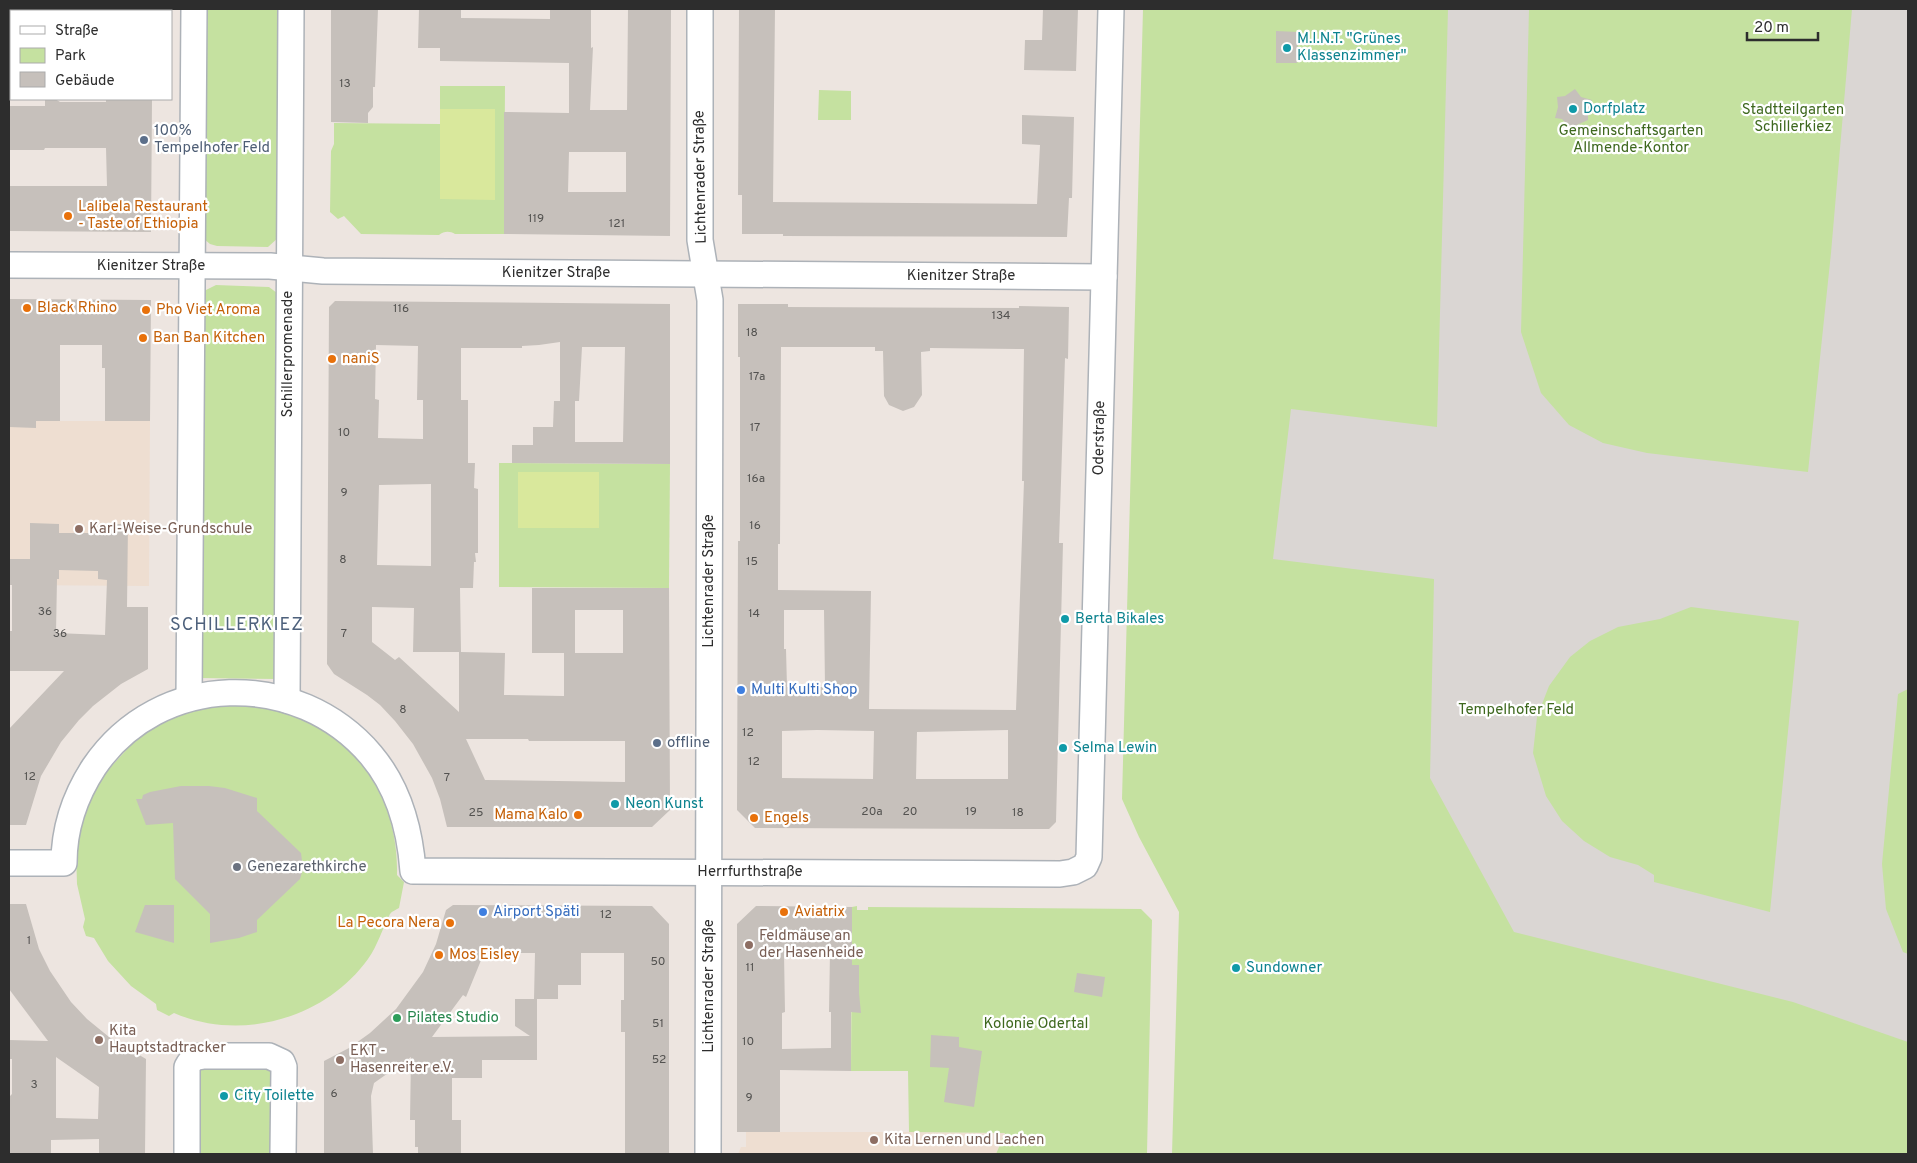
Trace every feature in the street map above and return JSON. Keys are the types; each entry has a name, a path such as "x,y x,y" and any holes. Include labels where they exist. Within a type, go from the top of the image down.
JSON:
{"street":[{"path":"189,698 194,9"},
{"name":"Schillerpromenade","path":"287,700 291,9"},
{"name":"Lichtenrader Straße","path":"700,9 700,240 710,300 708,1154"},
{"name":"Oderstraße","path":"1085,866 1089,857 1111,9"},
{"name":"Kienitzer Straße","path":"9,265 270,266 323,271 1104,277"},
{"path":"9,862 64,863 66,834 73,807 87,778 113,744 156,711 189,698 214,693 262,694 287,700"},
{"name":"Herrfurthstraße","path":"287,700 310,709 336,723 355,738 372,756 389,783 401,811 412,851 413,871 1060,874 1073,872 1085,866"},
{"path":"187,1154 187,1067 190,1062 195,1057 203,1056 269,1056 282,1062 284,1067 283,1154"}],"shaded area":[{"path":"1448,9 1529,9 1521,332 1541,393 1569,425 1603,443 1647,453 1808,472 1831,253 1852,9 1908,9 1908,689 1898,694 1882,864 1886,909 1903,952 1908,954 1908,1042 1793,1002 1514,932 1430,778 1434,579 1273,559 1291,409 1437,427","holes":["1691,607 1799,621 1770,912 1654,882 1654,875 1638,865 1610,857 1584,841 1562,821 1546,796 1533,753 1537,717 1549,686 1570,657 1590,641 1618,627 1660,619"]},
{"name":"Karl-Weise-Grundschule","path":"9,378 36,378 36,421 150,421 149,586 9,585"},
{"name":"Kita Lernen und Lachen","path":"746,1132 1005,1133 996,1154 738,1154 741,1147 746,1147"}],"green space":[{"path":"202,9 283,9 279,237 268,247 217,246 210,244 204,239"},
{"name":"Tempelhofer Feld","path":"1143,9 1908,9 1908,1154 1172,1154 1179,912 1139,837 1122,799"},
{"path":"440,86 505,86 504,234 455,234 447,232 439,235 361,234 344,216 338,219 330,212 331,151 334,144 334,123 440,124"},
{"path":"819,90 851,91 851,120 818,120"},
{"path":"440,109 495,109 495,200 440,199"},
{"path":"216,285 269,287 277,293 276,679 199,678 204,291"},
{"path":"499,463 670,464 669,588 499,587"},
{"path":"518,472 599,472 599,528 518,528"},
{"path":"198,703 268,707 305,720 329,734 350,751 367,771 380,794 390,819 396,846 397,875 404,882 399,908 390,914 368,959 350,980 329,997 305,1010 280,1019 253,1024 227,1025 200,1021 174,1013 169,1016 157,1010 156,1004 131,986 108,961 94,938 86,936 83,927 85,919 77,884 76,854 80,827 91,798 107,771 154,720"},
{"name":"Kolonie Odertal","path":"857,906 857,910 868,910 868,907 1141,909 1152,920 1147,1154 996,1154 1005,1133 909,1132 908,1071 851,1071 852,907"},
{"path":"202,1068 268,1068 273,1070 275,1154 195,1154 196,1073"}],"building":[{"path":"331,9 378,9 375,87 373,87 373,107 368,113 368,123 331,122"},
{"path":"419,9 461,9 461,18 550,19 550,9 591,9 591,48 593,47 590,110 627,110 628,9 671,9 670,236 504,234 504,112 569,113 569,63 440,61 440,48 418,48","holes":["569,152 626,152 626,192 568,192"]},
{"path":"739,9 775,9 773,202 1037,204 1040,145 1022,144 1022,115 1074,117 1072,198 1069,198 1067,237 783,236 783,234 742,234 742,195 738,195"},
{"path":"1043,9 1078,9 1076,71 1024,70 1025,40 1042,40"},
{"name":"M.I.N.T. \"Grünes Klassenzimmer\"","path":"1276,31 1298,32 1297,63 1276,63"},
{"name":"Dorfplatz","path":"1575,89 1581,97 1592,100 1588,110 1588,120 1570,128 1562,119 1555,118 1558,107 1557,97 1565,96"},
{"path":"45,100 57,100 60,102 106,102 106,100 152,100 151,232 9,231 9,186 107,186 106,148 9,150 9,106 45,106"},
{"path":"9,299 151,300 150,421 105,421 105,368 102,368 102,345 60,345 60,421 36,421 36,428 9,427"},
{"path":"335,301 670,304 670,464 512,463 512,445 533,445 533,427 553,427 554,401 560,401 560,342 522,346 522,348 461,348 461,400 468,400 468,463 475,463 474,488 478,489 478,553 475,553 476,562 474,562 473,588 460,588 461,652 505,653 504,695 564,696 564,653 532,653 532,588 669,588 670,810 652,827 447,827 440,799 432,778 413,744 380,705 334,674 327,664 329,307","holes":["376,345 418,346 417,400 423,400 423,439 378,438 379,400 375,399","582,347 625,347 623,442 575,442 575,401 579,401","431,484 431,566 377,565 379,485","372,607 414,608 413,652 459,652 459,712 399,657 395,660 372,642","575,610 623,610 623,653 575,653","466,739 625,741 625,782 485,780"]},
{"path":"738,304 788,304 788,307 1069,307 1068,359 1065,358 1059,543 1063,543 1056,822 1049,829 755,828 737,810 738,541 740,541 740,357 738,357","holes":["781,347 875,347 875,351 883,351 884,396 889,405 903,411 914,407 922,395 921,352 930,351 930,348 1024,349 1022,481 1024,481 1016,710 869,709 871,591 778,590 778,544 780,544","784,610 824,610 825,687 787,687 786,649 784,649","1008,730 1008,779 916,779 917,732","782,731 874,731 873,779 782,778"]},
{"path":"30,523 59,524 59,533 98,533 99,524 128,524 127,607 148,607 148,669 121,684 93,706 79,720 61,742 41,776 26,825 9,825 9,729 64,671 9,671 9,631 12,631 12,585 9,585 9,559 30,559","holes":["59,570 98,571 98,579 107,580 105,635 56,633 57,579 59,579"]},
{"name":"Genezarethkirche","path":"181,786 225,788 257,798 257,811 301,853 303,869 300,879 257,920 257,932 239,938 210,943 210,914 175,879 173,823 146,825 136,799 142,799 143,795 150,792"},
{"path":"9,904 26,904 39,949 50,971 71,1002 87,1019 109,1037 146,1059 145,1154 99,1154 99,1139 51,1140 51,1154 9,1154 9,1097 12,1094 12,1059 9,1059 9,1040 48,1041 9,989","holes":["56,1057 99,1087 98,1119 56,1118"]},
{"path":"145,905 174,905 174,943 135,932"},
{"path":"453,905 652,906 669,924 669,1154 625,1154 625,1032 621,1032 621,1000 624,1000 624,953 581,953 581,985 558,985 558,999 537,999 537,1060 482,1060 482,1078 452,1078 452,1120 461,1120 461,1154 418,1154 418,1147 415,1147 415,1120 410,1120 411,1057 374,1083 371,1096 373,1154 324,1154 324,1061 349,1048 370,1033 396,1009 423,972 436,944 446,910","holes":["484,953 535,953 534,999 515,999 515,1026 530,1036 432,1037 463,995 466,997"]},
{"path":"756,906 852,907 852,965 859,965 861,1013 851,1012 851,1071 780,1070 780,1132 737,1132 737,924","holes":["830,952 829,1012 831,1012 831,1048 782,1049 782,1013 785,1012 784,953"]},
{"path":"1077,973 1105,977 1102,997 1074,992"},
{"path":"931,1035 959,1037 959,1047 982,1051 974,1107 944,1102 949,1068 930,1067"}],"place":[{"name":"M.I.N.T. \"Grünes Klassenzimmer\"","path":"1287,48"},
{"name":"Dorfplatz","path":"1573,109"},
{"name":"100% Tempelhofer Feld","path":"144,140"},
{"name":"Lalibela Restaurant - Taste of Ethiopia","path":"68,216"},
{"name":"Black Rhino","path":"27,308"},
{"name":"Pho Viet Aroma","path":"146,310"},
{"name":"Ban Ban Kitchen","path":"143,338"},
{"name":"naniS","path":"332,359"},
{"name":"Karl-Weise-Grundschule","path":"79,529"},
{"name":"Berta Bikales","path":"1065,619"},
{"name":"Multi Kulti Shop","path":"741,690"},
{"name":"offline","path":"657,743"},
{"name":"Selma Lewin","path":"1063,748"},
{"name":"Neon Kunst","path":"615,804"},
{"name":"Mama Kalo","path":"578,815"},
{"name":"Engels","path":"754,818"},
{"name":"Genezarethkirche","path":"237,867"},
{"name":"Airport Späti","path":"483,912"},
{"name":"Aviatrix","path":"784,912"},
{"name":"La Pecora Nera","path":"450,923"},
{"name":"Feldmäuse an der Hasenheide","path":"749,945"},
{"name":"Mos Eisley","path":"439,955"},
{"name":"Sundowner","path":"1236,968"},
{"name":"Pilates Studio","path":"397,1018"},
{"name":"Kita Hauptstadtracker","path":"99,1040"},
{"name":"EKT - Hasenreiter e.V.","path":"340,1060"},
{"name":"City Toilette","path":"224,1096"},
{"name":"Kita Lernen und Lachen","path":"874,1140"}],"district":[{"name":"SCHILLERKIEZ","path":"237,625"}],"park label":[{"name":"Stadtteilgarten Schillerkiez","path":"1793,118"},
{"name":"Gemeinschaftsgarten Allmende-Kontor","path":"1631,140"}]}
